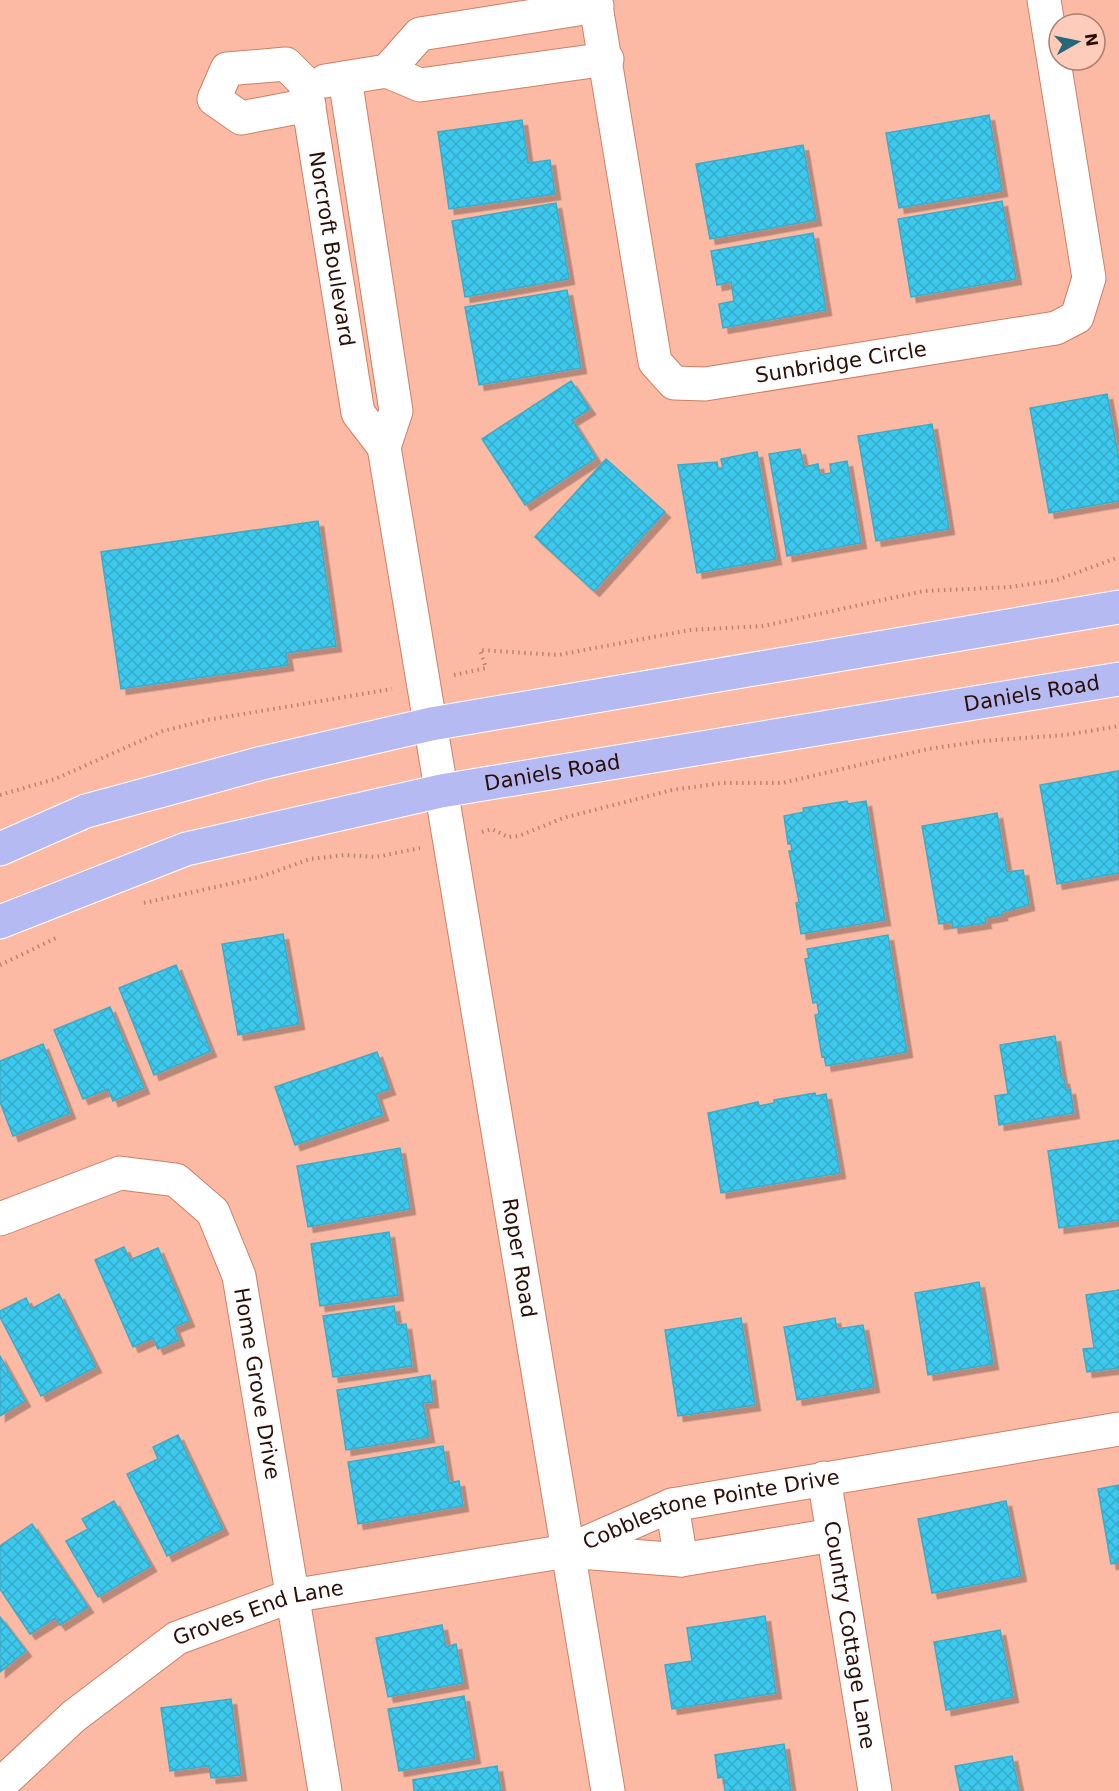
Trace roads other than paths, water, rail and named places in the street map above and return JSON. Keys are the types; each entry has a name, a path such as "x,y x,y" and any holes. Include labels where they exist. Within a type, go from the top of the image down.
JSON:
{"main road":[{"path":"0,849 86,811 262,763 431,724 1119,607"},
{"name":"Daniels Road","path":"0,922 186,849 441,791 1119,679"}],"street":[{"name":"Sunbridge Circle","path":"596,3 655,362 674,383 705,384 1056,328 1077,317 1089,279 1044,0"},
{"path":"596,3 496,24 420,34 387,71 420,85 505,71 607,59"},
{"path":"496,24 505,71"},
{"name":"Norcroft Boulevard","path":"384,447 357,413 307,94 345,78 387,71"},
{"name":"Norcroft Boulevard","path":"345,78 396,411 384,447 431,724"},
{"name":"Roper Road","path":"431,724 608,1791"},
{"name":"Home Grove Drive","path":"0,1219 120,1173 176,1180 213,1212 239,1275 325,1791"},
{"name":"Cobblestone Pointe Drive","path":"567,1551 672,1505 1119,1430"},
{"name":"Country Cottage Lane","path":"824,1478 875,1791"},
{"path":"672,1505 681,1560"},
{"name":"Cobblestone Pointe Drive","path":"567,1551 681,1560 833,1535"},
{"name":"Groves End Lane","path":"0,1785 74,1716 177,1638 291,1596 567,1551"}]}
